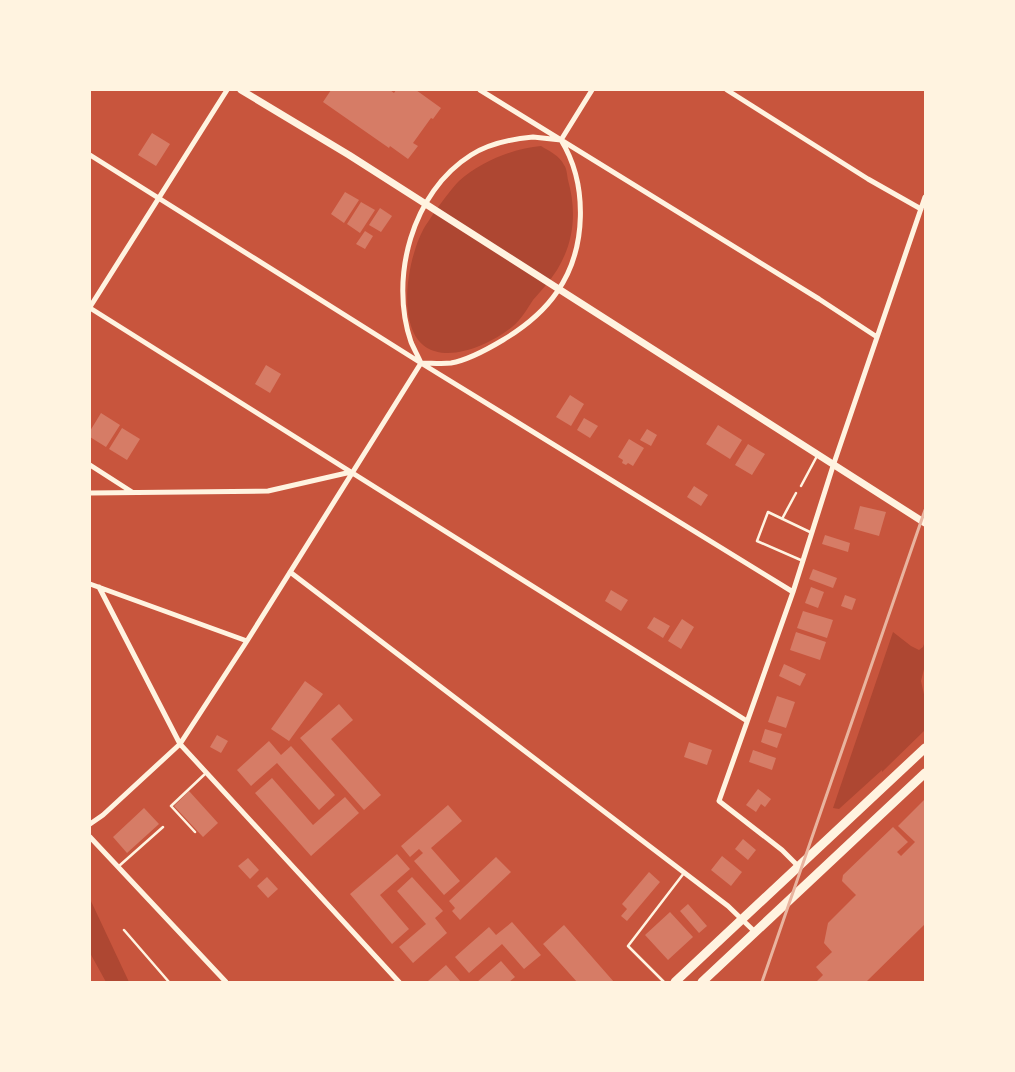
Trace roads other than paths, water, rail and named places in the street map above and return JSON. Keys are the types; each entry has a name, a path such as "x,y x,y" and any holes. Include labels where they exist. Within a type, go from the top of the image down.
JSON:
{"main road":[{"path":"674,982 925,748"},
{"path":"702,982 925,773"}],"street":[{"path":"227,90 90,308 747,721"},
{"path":"241,90 349,155 925,523"},
{"path":"480,90 877,337"},
{"path":"561,140 592,90"},
{"path":"727,90 868,179 921,209"},
{"path":"546,137 561,140 575,169 580,200 580,216 574,256 559,289 530,320 493,346 452,363 421,363 411,343 403,290 407,254 412,237 434,190 451,171 483,149 507,140 520,138 546,137"},
{"path":"90,155 421,363 793,592"},
{"path":"798,866 782,850 719,801 793,592 833,466 925,197"},
{"path":"90,824 103,815 180,744 247,641 351,472 421,363"},
{"path":"90,465 132,492"},
{"path":"90,493 268,491 351,472"},
{"path":"290,572 728,906 755,932"},
{"path":"90,584 247,641"},
{"path":"99,587 180,744 399,982"},
{"path":"90,837 223,981"}],"lane":[{"path":"801,486 818,456"},
{"path":"782,519 796,493"},
{"path":"803,561 757,541 768,512 812,533"},
{"path":"195,832 171,806 207,773"},
{"path":"118,867 163,827"},
{"path":"664,982 628,946 684,873"},
{"path":"124,930 169,982"}],"railway":[{"path":"762,982 925,510"}]}
